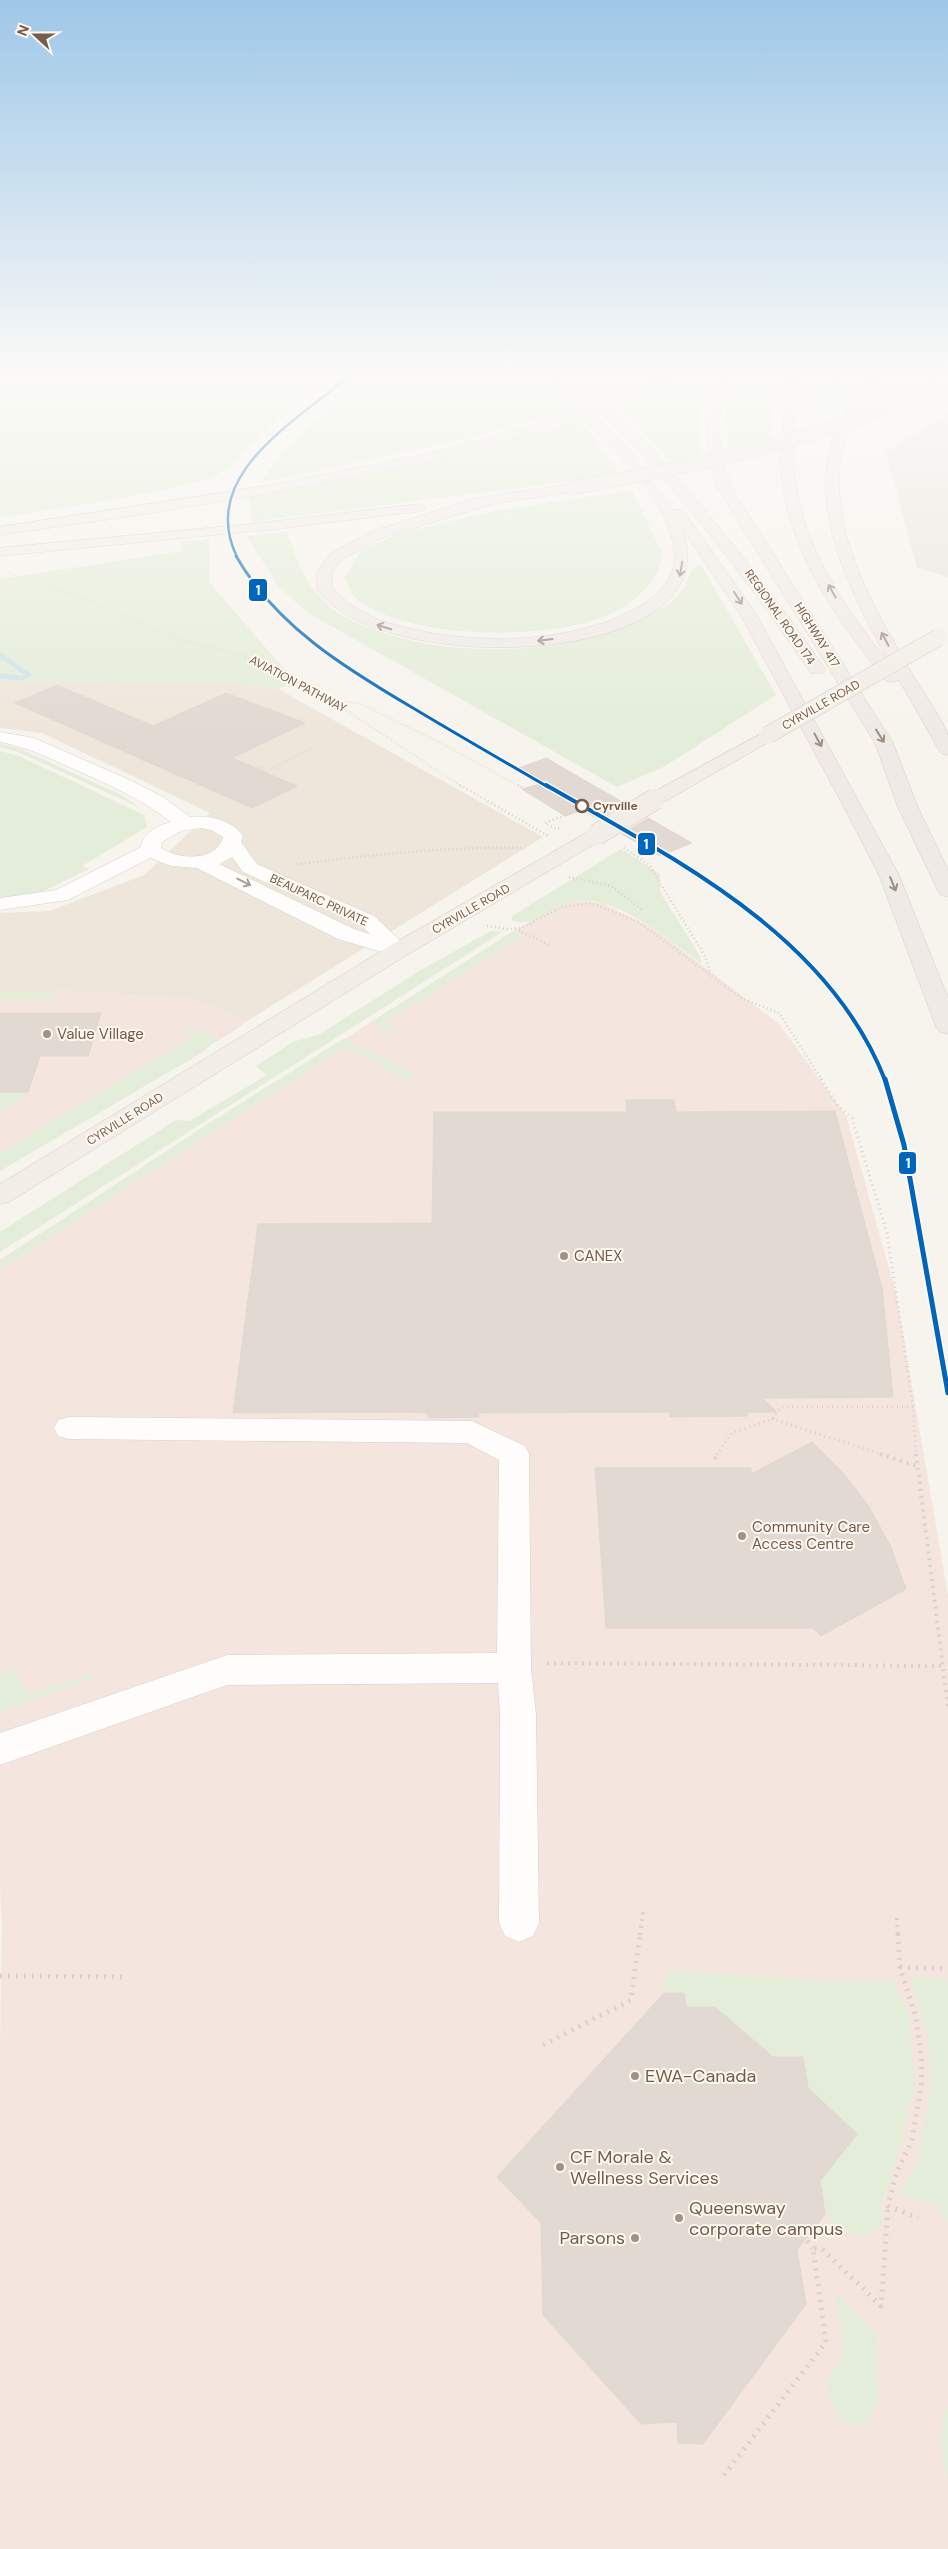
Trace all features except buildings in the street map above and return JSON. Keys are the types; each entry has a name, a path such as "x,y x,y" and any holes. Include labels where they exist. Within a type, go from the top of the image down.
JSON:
{"highway":[{"path":"261,527 516,496"},
{"path":"494,499 387,531 348,547 330,562 324,572 325,589 345,608 366,621 399,631 433,638 476,642 516,642 592,631 641,612 662,598 677,582 683,565 682,548 666,506 658,496"},
{"name":"REGIONAL ROAD 174","path":"689,496 759,585 823,677 843,710"},
{"name":"HIGHWAY 417","path":"730,496 884,743 907,805 948,891"},
{"path":"791,496 792,505 809,551 867,646 934,728"},
{"path":"833,496 833,509 841,544 856,582 934,728 948,750"},
{"path":"666,506 678,513 733,590 820,742 890,875 948,1028"},
{"path":"874,759 907,805"}],"main road":[{"path":"0,531 230,496"},
{"path":"0,552 261,527"},
{"name":"CYRVILLE ROAD","path":"0,1196 399,950 944,634"}],"street":[{"path":"0,737 28,742 110,778 156,800 185,823"},
{"path":"151,850 152,841 158,833 185,823"},
{"name":"BEAUPARC PRIVATE","path":"185,823 216,825 226,829 233,836 233,844 250,868 366,920 399,950"},
{"path":"151,850 157,856 168,861 200,862 215,858 226,852 233,844"},
{"path":"0,904 61,896 151,850"},
{"name":"BEAUPARC PRIVATE","path":"200,862 346,934 399,950"},
{"path":"69,1428 472,1432 514,1454 529,1666 518,1715 519,1923"},
{"path":"0,1749 227,1670 529,1666"}],"path":[{"name":"AVIATION PATHWAY","path":"2,571 46,584 88,600 182,641 246,656 331,701 469,791 572,849"},
{"path":"331,701 359,703 441,743 525,789"},
{"path":"110,778 208,733"},
{"path":"248,764 250,762 267,771 312,748"},
{"path":"558,828 545,823 568,814"},
{"path":"624,847 649,866 705,956 711,975"},
{"path":"297,864 373,855 472,848 529,848"},
{"path":"569,877 611,886 642,910"},
{"path":"515,929 529,926 562,906 597,904 639,922 741,998 780,1013 838,1106 852,1118 887,1233 914,1408 917,1466 948,1707"},
{"path":"452,920 515,929 549,945"},
{"path":"716,1459 732,1433 772,1419 781,1407 914,1408"},
{"path":"772,1419 917,1466"},
{"path":"529,1666 943,1666"},
{"path":"543,2045 631,2000 644,1907"},
{"path":"813,2248 822,2249 881,2306 888,2206 896,2174 912,2140 921,2088 922,2062 916,2018 900,1967 897,1918"},
{"path":"900,1967 948,1969"},
{"path":"0,1976 128,1978"},
{"path":"888,2206 918,2218"},
{"path":"724,2475 826,2342 820,2282 813,2248 807,2242"}],"shaded area":[{"path":"898,496 948,496 948,577 917,568"},
{"path":"0,681 228,683 278,689 543,837 247,1021 192,999 56,991 0,991 0,913 49,911 144,875 210,813 42,733 0,728"},
{"name":"Queensway corporate campus","path":"580,901 602,903 654,929 778,1023 846,1115 896,1293 948,1596 948,2549 0,2549 0,2049 2,1924 0,1887 0,1260 512,932 562,904"},
{"path":"0,991 56,991 192,999 247,1021 231,1033 0,1168"}],"green space":[{"path":"0,496 135,496 120,499 0,518"},
{"path":"254,496 456,496 252,522 249,497"},
{"path":"593,496 635,496 663,555 660,566 650,584 634,600 616,611 591,621 559,628 523,632 447,630 412,623 382,614 358,600 344,578 362,550 398,534 488,512"},
{"path":"287,532 299,564 310,584 324,601 342,615 370,628 402,638 435,645 471,649 542,646 577,640 610,631 641,619 666,605 681,591 693,567 702,567 776,695 665,766 617,787 308,613 279,587 246,536"},
{"path":"209,539 210,583 296,683 278,689 228,683 0,681 0,579 182,551 179,542"},
{"path":"0,744 18,748 119,794 139,807 18,752 0,747"},
{"path":"0,751 19,756 144,815 147,827 82,866 89,869 37,894 0,898"},
{"path":"621,849 660,874 660,892 700,956 702,964 644,923 612,906 596,902 580,901 571,903 529,921 512,920 512,916"},
{"path":"491,931 502,932 0,1252 0,1232 176,1120 189,1121 267,1075 256,1066 293,1042 320,1034 419,971"},
{"path":"512,932 522,937 386,1022 401,1030 390,1031 371,1022"},
{"path":"0,991 56,991 54,1000 0,1000"},
{"path":"182,1029 208,1033 216,1040 203,1052 0,1171 0,1153 194,1036"},
{"path":"345,1038 414,1074 409,1080 381,1067 382,1063 344,1048 0,1270 0,1260 211,1122"},
{"path":"0,1092 28,1092 31,1093 0,1113"},
{"path":"13,1668 28,1694 93,1673 91,1679 0,1712 0,1674"},
{"path":"666,1970 847,1982 893,1980 909,2015 915,2084 896,2161 881,2206 882,2225 862,2236 841,2228 829,2217 823,2201 820,2179 856,2133 808,2088 803,2057 773,2057 715,2007 686,2007 684,1994 664,1993"},
{"path":"910,1977 948,1980 948,2220 941,2218 940,2206 900,2196 918,2158 931,2085 928,2040"},
{"path":"835,2292 877,2333 878,2408 866,2426 841,2422 831,2402 827,2382 844,2354"},
{"path":"948,2408 948,2482 941,2450 943,2409"}],"waterway":[{"path":"0,655 29,675 22,678 0,676"}],"transit line":[{"name":"1","path":"232,496 228,528 235,555 250,580 270,604 316,645 339,662 435,721 641,841 724,893 763,922 799,953 832,988 860,1028 882,1072 895,1108 908,1164 948,1393"}],"place":[{"name":"Cyrville","path":"582,806"},
{"name":"Value Village","path":"47,1034"},
{"name":"CANEX","path":"564,1256"},
{"name":"Community Care Access Centre","path":"742,1536"},
{"name":"EWA-Canada","path":"635,2076"},
{"name":"CF Morale & Wellness Services","path":"560,2167"},
{"name":"Queensway corporate campus","path":"679,2218"},
{"name":"Parsons","path":"635,2238"}]}
